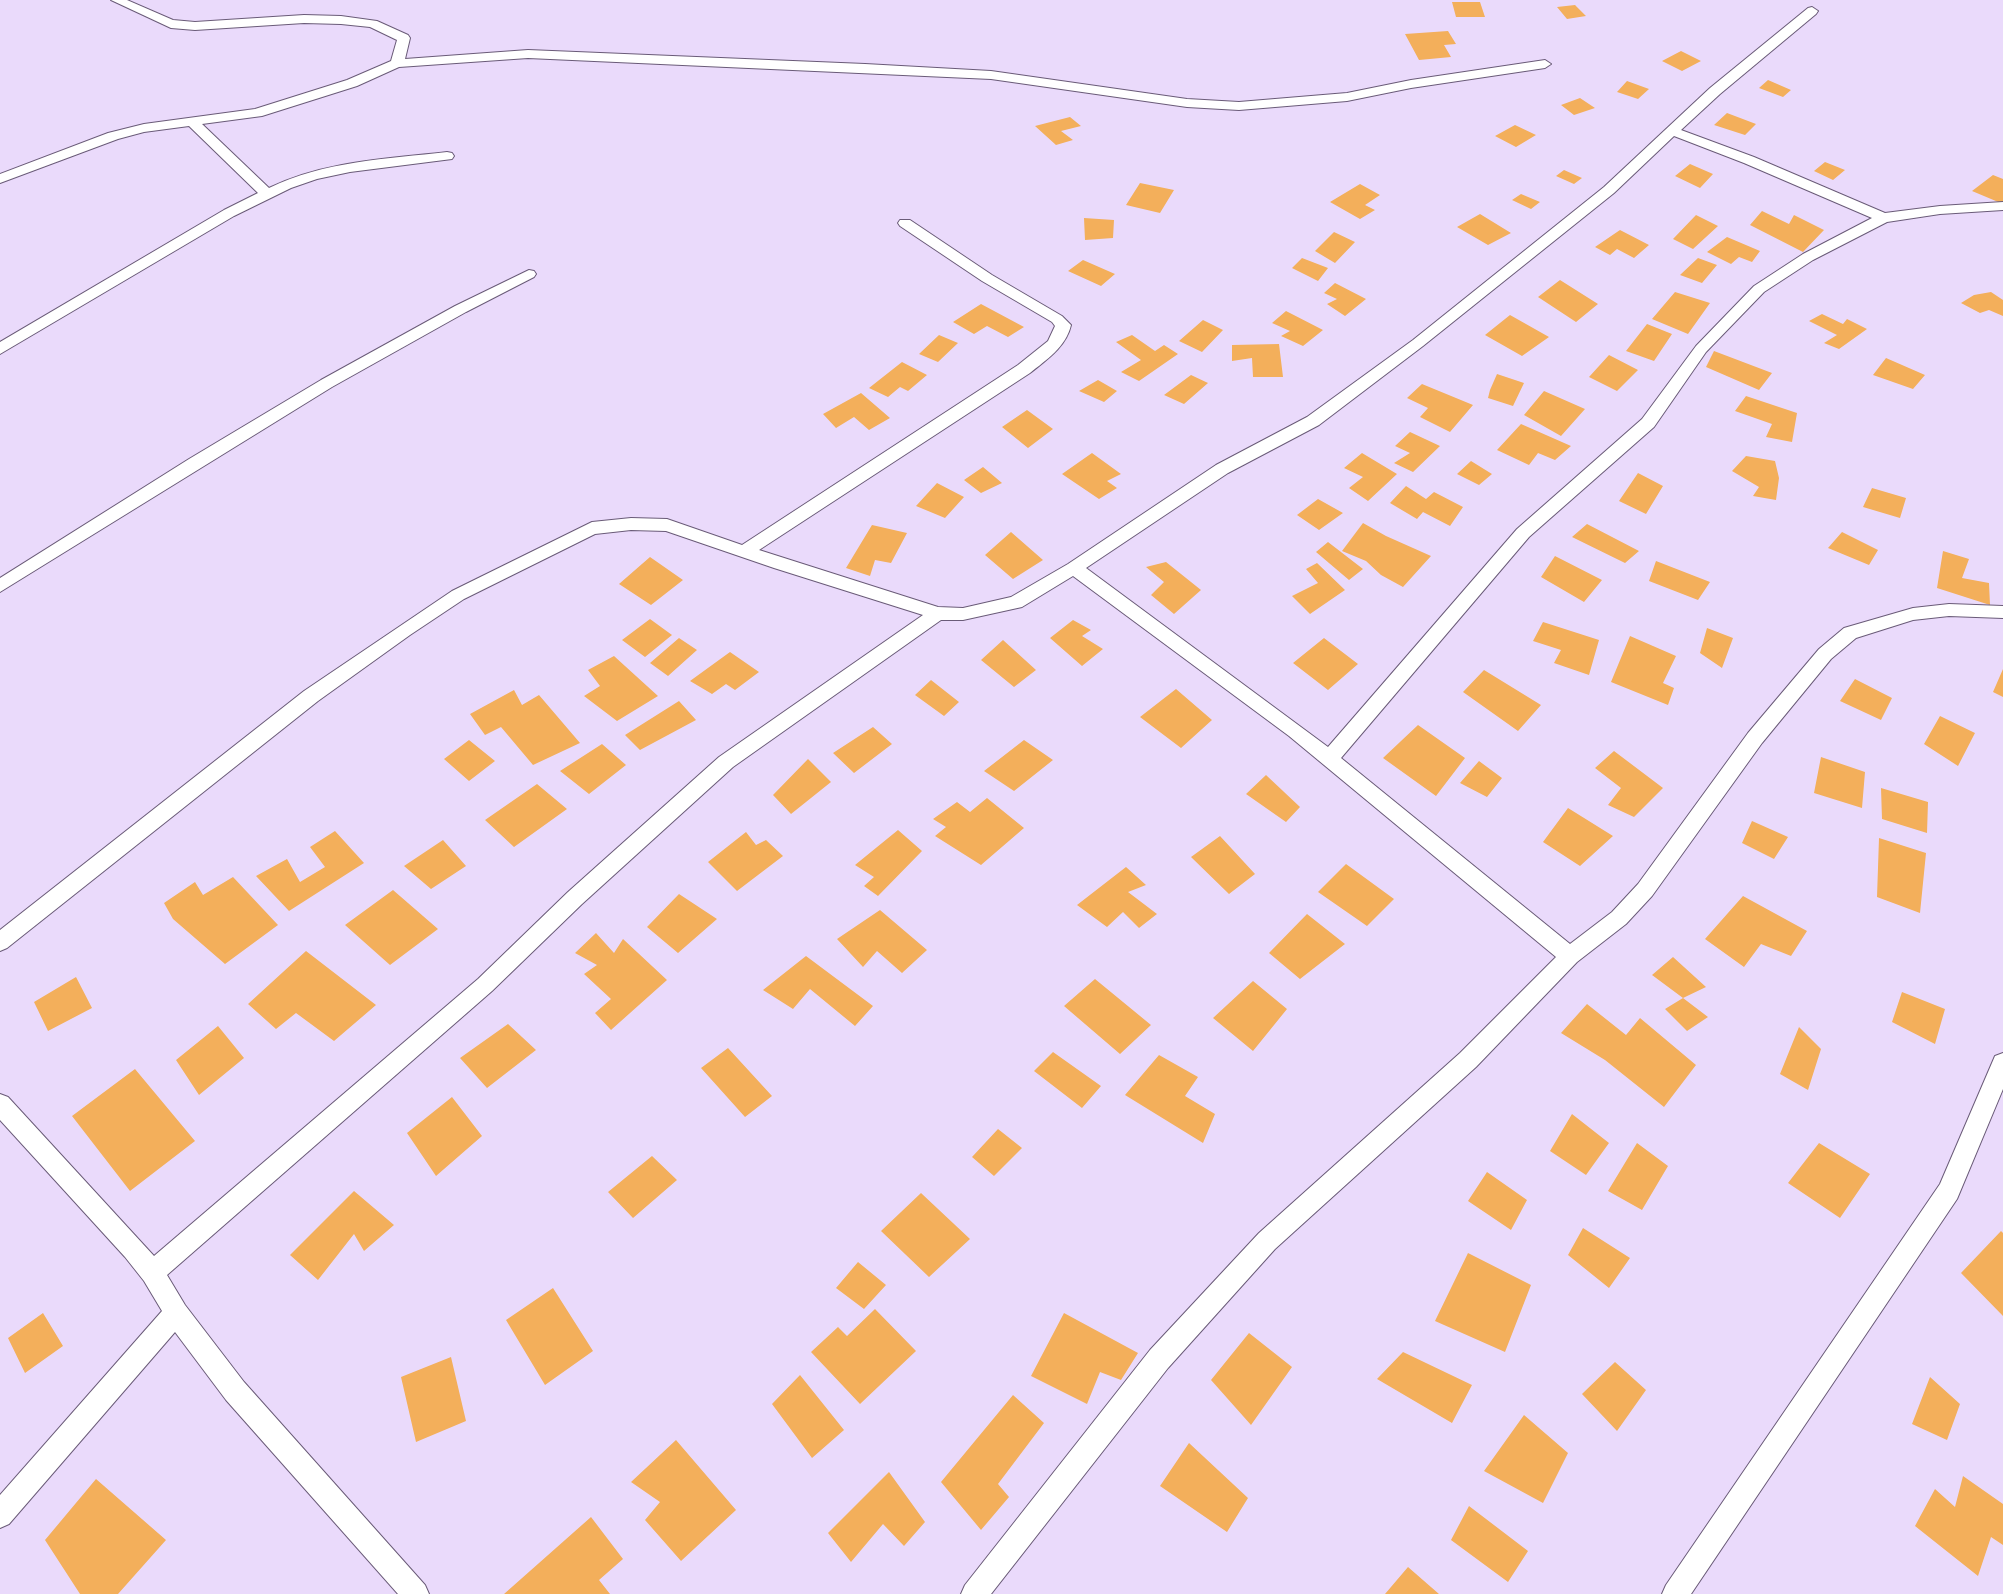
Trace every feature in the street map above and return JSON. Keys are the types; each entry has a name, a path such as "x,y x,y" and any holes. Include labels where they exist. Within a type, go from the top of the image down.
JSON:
{"lane":[{"path":"117,0 154,18 183,25 304,19 373,24 404,38 397,63"},
{"path":"0,942 91,868 178,804 311,696 404,630 458,595 592,528 631,524 667,525 938,613 963,614 1016,602 1074,568 1222,469 1313,421 1418,343 1610,190 1724,84 1812,11"},
{"path":"0,179 113,136 144,128 257,113 291,104 352,83 397,63 528,54 865,68 991,75 1187,103 1239,106 1347,97 1411,84 1545,64"},
{"path":"192,122 215,147 249,175 266,193"},
{"path":"1672,131 1749,160 1882,218"},
{"path":"0,349 266,193 314,175 447,156"},
{"path":"1329,759 1523,533 1648,423 1701,349 1733,313 1759,289 1788,269 1882,218 1941,210 2003,206"},
{"path":"745,551 1024,369 1049,349 1063,331 1063,325 1057,319 987,278 905,224"},
{"path":"0,586 160,484 352,367 529,274"},
{"path":"1074,568 1296,731 1570,956"},
{"path":"974,1594 1159,1359 1218,1292 1267,1241 1468,1060 1570,956 1619,918 1645,890 1755,738 1811,668 1850,633 1913,614 1949,610 2003,612"},
{"path":"152,1273 485,985 575,898 726,762 938,613"},
{"path":"1675,1594 1949,1191 2003,1063"},
{"path":"0,1104 152,1273 176,1313 266,1427 416,1594"},
{"path":"0,1515 176,1313"}],"building":[{"path":"1452,2 1480,2 1485,17 1456,17"},
{"path":"1575,5 1586,16 1567,19 1557,7"},
{"path":"1448,31 1456,44 1444,45 1451,57 1419,60 1405,34"},
{"path":"1681,51 1701,61 1682,71 1662,61"},
{"path":"1768,80 1791,90 1783,97 1759,88"},
{"path":"1627,81 1649,89 1638,99 1617,92"},
{"path":"1580,98 1595,108 1574,115 1561,105"},
{"path":"1727,113 1756,124 1745,135 1714,125"},
{"path":"1070,117 1081,126 1061,131 1073,140 1056,145 1035,126"},
{"path":"1515,125 1536,135 1516,147 1495,136"},
{"path":"1825,162 1845,170 1833,180 1814,171"},
{"path":"1690,164 1713,174 1700,188 1675,176"},
{"path":"1564,170 1582,178 1574,184 1556,176"},
{"path":"1993,175 2003,179 2003,204 1972,191"},
{"path":"1140,183 1174,190 1160,213 1126,205"},
{"path":"1360,184 1380,195 1365,205 1375,210 1360,219 1330,202"},
{"path":"1521,194 1540,202 1531,209 1512,200"},
{"path":"1762,211 1789,224 1794,215 1824,230 1803,252 1750,225"},
{"path":"1480,214 1511,233 1488,245 1457,227"},
{"path":"1696,215 1718,226 1693,249 1673,239"},
{"path":"1084,218 1114,220 1113,238 1085,240"},
{"path":"1620,230 1649,245 1634,258 1617,249 1610,255 1595,247"},
{"path":"1334,232 1355,242 1335,263 1315,251"},
{"path":"1727,237 1760,251 1752,262 1739,257 1731,264 1707,252"},
{"path":"1302,258 1328,268 1318,281 1292,268"},
{"path":"1698,258 1717,265 1702,283 1680,275"},
{"path":"1083,260 1115,274 1101,286 1068,271"},
{"path":"1560,280 1598,304 1576,322 1538,297"},
{"path":"1335,283 1366,299 1345,316 1327,304 1337,299 1324,293"},
{"path":"1675,292 1710,303 1688,334 1652,319"},
{"path":"1991,292 2003,300 2003,316 1989,310 1980,313 1961,303 1974,295"},
{"path":"981,304 1024,327 1008,337 987,326 974,334 953,322"},
{"path":"1286,311 1323,330 1303,346 1281,336 1290,331 1272,323"},
{"path":"1822,314 1843,324 1847,319 1867,329 1839,349 1824,343 1837,335 1809,321"},
{"path":"1510,315 1549,337 1522,356 1485,335"},
{"path":"1203,320 1223,330 1202,352 1179,341"},
{"path":"1647,324 1672,334 1654,361 1626,351"},
{"path":"939,335 958,343 938,362 919,354"},
{"path":"1132,335 1155,351 1164,345 1178,354 1139,381 1121,372 1141,360 1116,342"},
{"path":"1279,344 1283,377 1253,377 1252,358 1232,361 1232,345"},
{"path":"1714,351 1772,373 1759,390 1706,367"},
{"path":"1609,355 1638,370 1617,391 1589,377"},
{"path":"1886,358 1925,375 1913,389 1873,375"},
{"path":"902,362 927,375 908,391 900,387 888,397 869,388"},
{"path":"1497,374 1524,383 1513,406 1488,398"},
{"path":"1191,375 1208,383 1184,404 1164,395"},
{"path":"1098,380 1117,391 1104,402 1079,391"},
{"path":"1422,384 1473,405 1450,432 1420,417 1428,408 1407,398"},
{"path":"1544,391 1585,409 1561,436 1524,415"},
{"path":"861,393 890,418 869,430 854,417 836,428 823,414"},
{"path":"1746,396 1797,413 1792,442 1766,437 1772,424 1735,411"},
{"path":"1027,410 1053,429 1028,448 1002,427"},
{"path":"1521,424 1571,446 1555,460 1538,453 1529,465 1497,450"},
{"path":"1410,432 1440,446 1413,472 1394,463 1410,453 1395,446"},
{"path":"1092,453 1121,474 1107,481 1117,488 1099,499 1062,474"},
{"path":"1362,453 1397,474 1368,501 1349,488 1363,477 1344,468"},
{"path":"1746,456 1775,461 1779,478 1776,500 1753,496 1759,487 1732,471"},
{"path":"1471,461 1492,474 1479,485 1457,474"},
{"path":"983,467 1002,483 981,493 964,480"},
{"path":"1638,473 1663,486 1646,514 1619,501"},
{"path":"937,483 964,497 945,518 916,506"},
{"path":"1406,486 1426,499 1434,492 1463,507 1450,526 1423,512 1417,519 1390,503"},
{"path":"1872,488 1906,498 1900,518 1863,507"},
{"path":"1318,499 1343,513 1319,530 1297,515"},
{"path":"1363,523 1431,556 1403,587 1381,575 1366,561 1342,551"},
{"path":"1587,524 1639,551 1625,563 1572,537"},
{"path":"872,525 907,533 891,563 875,560 870,576 846,568"},
{"path":"1011,532 1043,560 1013,579 985,555"},
{"path":"1842,532 1878,550 1869,565 1828,548"},
{"path":"1328,542 1363,569 1349,580 1316,552"},
{"path":"1943,551 1969,559 1962,578 1989,583 1990,605 1937,588"},
{"path":"1555,556 1602,580 1584,602 1541,577"},
{"path":"650,557 683,580 651,605 619,584"},
{"path":"1656,561 1710,582 1698,600 1649,581"},
{"path":"1166,562 1201,590 1174,614 1151,595 1164,582 1146,567"},
{"path":"1317,563 1345,590 1310,614 1292,596 1318,583 1306,569"},
{"path":"650,619 672,635 645,657 622,640"},
{"path":"1073,620 1091,630 1082,636 1103,649 1082,666 1050,638"},
{"path":"1543,622 1599,640 1589,675 1554,663 1561,650 1533,641"},
{"path":"1707,628 1733,638 1722,668 1700,653"},
{"path":"1630,636 1676,656 1663,683 1674,688 1668,705 1611,682"},
{"path":"679,638 697,650 668,676 650,663"},
{"path":"1324,638 1358,664 1328,690 1293,663"},
{"path":"1003,640 1036,670 1014,687 981,660"},
{"path":"730,652 759,672 735,690 726,684 712,694 690,681"},
{"path":"614,656 658,696 617,721 584,696 600,686 588,670"},
{"path":"2003,669 2003,697 1993,692"},
{"path":"1484,670 1541,705 1518,731 1463,692"},
{"path":"1855,679 1892,698 1881,720 1840,701"},
{"path":"931,680 959,702 944,716 915,695"},
{"path":"1176,689 1212,720 1181,748 1140,717"},
{"path":"514,690 522,705 539,695 580,743 533,765 501,727 485,735 470,714"},
{"path":"679,701 696,720 640,750 625,735"},
{"path":"1940,716 1975,733 1958,766 1924,744"},
{"path":"1418,725 1465,758 1436,796 1383,758"},
{"path":"873,727 892,744 854,773 833,753"},
{"path":"469,740 495,761 469,781 444,759"},
{"path":"1024,740 1053,760 1014,791 984,771"},
{"path":"602,744 626,765 589,794 560,771"},
{"path":"1614,751 1663,788 1634,817 1608,805 1621,788 1595,768"},
{"path":"1821,757 1865,772 1862,808 1814,793"},
{"path":"808,759 831,782 791,814 773,795"},
{"path":"1479,761 1502,778 1487,797 1460,783"},
{"path":"1266,775 1300,807 1286,822 1246,794"},
{"path":"537,784 567,809 514,847 485,820"},
{"path":"1881,788 1928,802 1927,833 1882,819"},
{"path":"987,798 1024,828 981,865 935,836 946,827 933,819 957,802 970,812"},
{"path":"1568,808 1613,836 1580,866 1543,842"},
{"path":"1752,821 1788,837 1774,859 1742,843"},
{"path":"898,830 922,851 878,896 864,886 874,877 855,865"},
{"path":"335,831 364,863 289,911 256,876 287,859 300,882 325,867 310,847"},
{"path":"746,832 756,845 766,840 783,856 737,891 708,862"},
{"path":"1220,836 1255,874 1229,894 1191,857"},
{"path":"1879,838 1926,853 1920,913 1877,897"},
{"path":"443,840 466,866 431,889 404,866"},
{"path":"1346,864 1394,899 1367,926 1318,892"},
{"path":"1126,867 1146,885 1128,892 1157,914 1139,928 1123,912 1107,927 1077,905"},
{"path":"233,877 278,925 225,964 173,919 164,903 195,882 203,895"},
{"path":"393,890 438,929 390,965 345,925"},
{"path":"679,894 717,919 678,953 647,927"},
{"path":"1743,896 1807,931 1791,956 1761,944 1744,967 1705,939"},
{"path":"880,910 927,950 902,973 877,951 863,967 837,939"},
{"path":"1307,914 1345,944 1300,979 1269,953"},
{"path":"596,933 614,953 623,939 667,980 611,1030 595,1013 611,999 584,974 597,965 575,953"},
{"path":"306,951 376,1005 334,1041 296,1013 276,1029 248,1004"},
{"path":"806,956 873,1006 855,1026 810,989 793,1009 763,990"},
{"path":"1673,957 1706,987 1683,998 1652,975"},
{"path":"76,977 92,1008 48,1031 34,1002"},
{"path":"1095,979 1151,1025 1120,1054 1064,1006"},
{"path":"1253,981 1287,1009 1253,1051 1213,1018"},
{"path":"1902,992 1945,1009 1935,1044 1892,1022"},
{"path":"1683,998 1708,1017 1687,1031 1665,1009"},
{"path":"1587,1004 1626,1035 1640,1018 1696,1065 1664,1107 1605,1060 1561,1033"},
{"path":"508,1024 536,1050 487,1088 460,1058"},
{"path":"218,1026 244,1058 199,1095 176,1060"},
{"path":"1799,1027 1821,1049 1808,1090 1780,1074"},
{"path":"728,1048 772,1096 745,1117 701,1068"},
{"path":"1053,1052 1101,1086 1082,1108 1034,1071"},
{"path":"1159,1055 1198,1077 1185,1096 1215,1114 1203,1143 1125,1095"},
{"path":"135,1069 195,1141 130,1191 72,1116"},
{"path":"452,1097 482,1136 436,1176 407,1133"},
{"path":"1572,1114 1609,1143 1586,1175 1550,1151"},
{"path":"998,1129 1022,1148 994,1176 972,1157"},
{"path":"1637,1143 1668,1166 1642,1210 1608,1191"},
{"path":"1819,1143 1870,1174 1840,1218 1788,1183"},
{"path":"652,1156 677,1180 633,1218 608,1192"},
{"path":"1487,1172 1527,1200 1511,1230 1468,1201"},
{"path":"354,1191 394,1225 364,1251 354,1234 318,1280 290,1255"},
{"path":"921,1193 970,1239 929,1277 881,1231"},
{"path":"1583,1228 1630,1258 1609,1288 1568,1255"},
{"path":"2001,1231 2003,1233 2003,1316 1961,1273"},
{"path":"1468,1253 1531,1285 1505,1352 1435,1321"},
{"path":"858,1262 886,1285 864,1309 836,1288"},
{"path":"553,1288 593,1351 545,1385 506,1320"},
{"path":"875,1309 916,1351 860,1404 811,1352 838,1327 847,1336"},
{"path":"43,1313 63,1346 25,1373 8,1338"},
{"path":"1064,1313 1138,1353 1121,1380 1100,1372 1087,1404 1031,1376"},
{"path":"1249,1333 1292,1367 1251,1425 1211,1380"},
{"path":"1403,1352 1472,1385 1452,1423 1377,1379"},
{"path":"451,1357 466,1421 416,1442 401,1377"},
{"path":"1615,1362 1646,1390 1617,1431 1582,1394"},
{"path":"800,1375 844,1430 812,1458 772,1404"},
{"path":"1930,1377 1960,1404 1947,1440 1912,1424"},
{"path":"1013,1395 1044,1423 998,1484 1009,1497 981,1530 941,1482"},
{"path":"1524,1415 1568,1453 1543,1503 1484,1471"},
{"path":"676,1440 736,1510 681,1561 645,1520 660,1502 631,1482"},
{"path":"1189,1443 1248,1498 1227,1532 1160,1486"},
{"path":"889,1472 925,1522 904,1546 883,1524 851,1562 828,1533"},
{"path":"1963,1476 2003,1504 2003,1545 1991,1537 1978,1576 1915,1526 1935,1489 1955,1507"},
{"path":"96,1479 166,1540 118,1594 80,1594 45,1540"},
{"path":"1469,1506 1528,1551 1508,1582 1451,1540"},
{"path":"591,1517 623,1559 599,1580 610,1594 504,1594"},
{"path":"1408,1567 1439,1594 1385,1594"}]}
